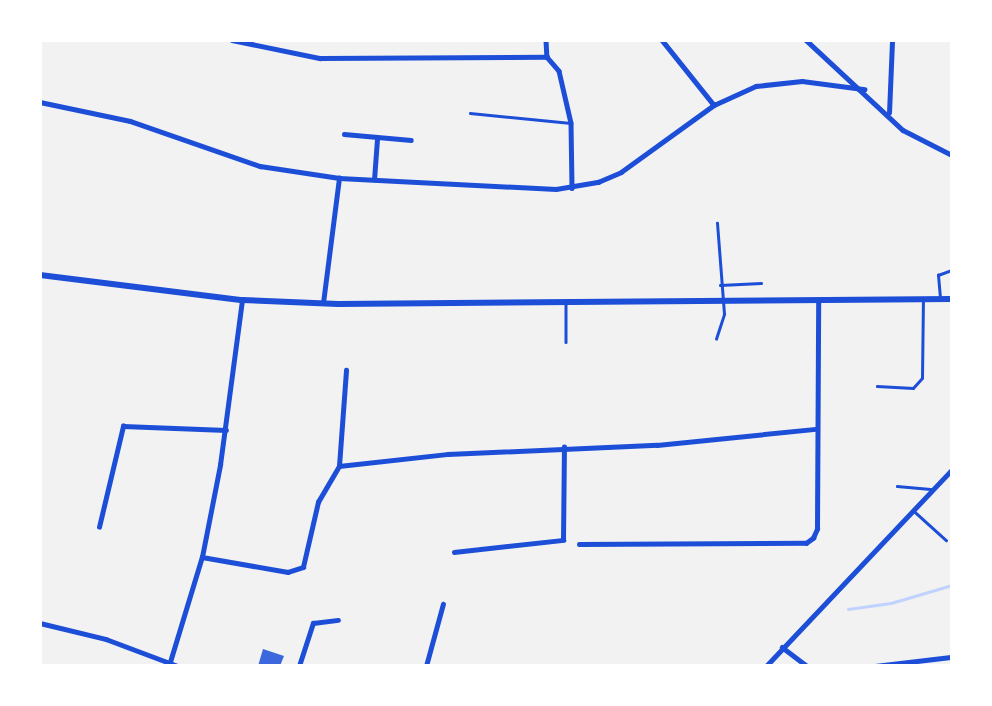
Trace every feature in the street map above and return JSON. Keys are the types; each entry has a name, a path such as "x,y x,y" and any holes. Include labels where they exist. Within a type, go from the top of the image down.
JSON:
{"main road":[{"path":"40,275 242,300 323,303 566,304 952,299"}],"street":[{"path":"232,40 320,58 547,57"},
{"path":"546,40 547,57 559,71 571,123 572,188"},
{"path":"662,40 714,105"},
{"path":"806,40 864,89 903,130 952,155"},
{"path":"889,114 892,40"},
{"path":"40,102 130,121 260,166 339,178 572,188 598,182 645,159 714,105 737,93 779,81 864,89"},
{"path":"344,134 411,140"},
{"path":"374,180 377,139"},
{"path":"323,303 339,178"},
{"path":"170,662 202,556 226,430 242,300"},
{"path":"579,544 806,543 817,529 815,429 818,301"},
{"path":"202,556 288,572 303,567 318,502 340,466 346,370"},
{"path":"99,527 123,426 226,430"},
{"path":"340,466 564,447 657,445 815,429"},
{"path":"454,552 563,540 564,447"},
{"path":"766,666 781,647 952,469"},
{"path":"426,666 443,604"},
{"path":"299,666 313,623 338,620"},
{"path":"40,623 106,639 178,666"},
{"path":"781,647 807,666"},
{"path":"875,666 952,657"}],"lane":[{"path":"470,113 571,123"},
{"path":"716,339 724,314 721,303 717,223"},
{"path":"941,299 939,275 952,271"},
{"path":"720,285 761,283"},
{"path":"877,386 913,388 922,378 923,299"},
{"path":"566,304 566,342"},
{"path":"897,486 933,489"},
{"path":"913,510 946,540"}],"building":[{"path":"263,649 284,656 280,666 258,666"}],"waterway":[{"path":"848,609 891,603 952,585"}]}
